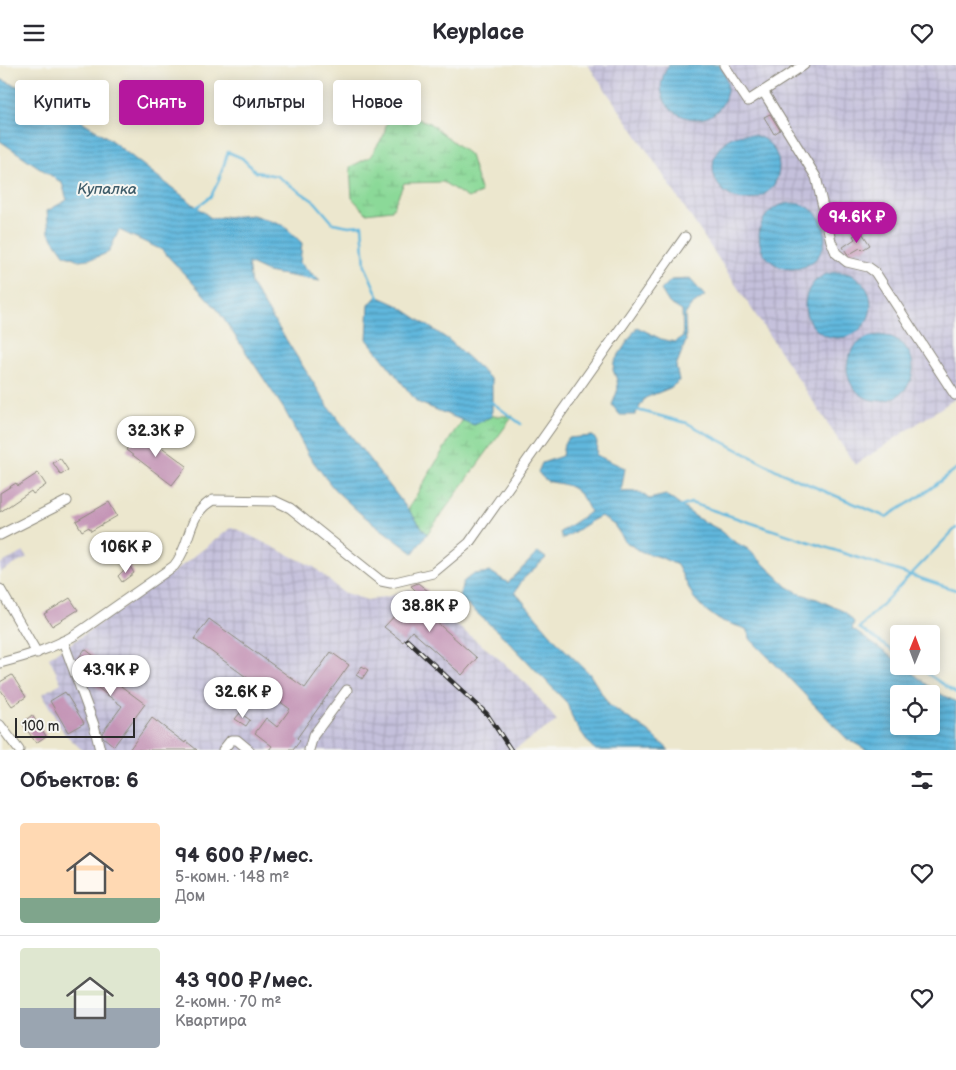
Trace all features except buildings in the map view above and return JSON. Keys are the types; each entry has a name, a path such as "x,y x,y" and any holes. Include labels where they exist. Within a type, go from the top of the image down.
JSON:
{"street":[{"path":"724,65 748,101 804,65"},
{"path":"764,91 816,177 831,241 836,253 847,262 868,267 875,272 955,395"},
{"path":"0,663 37,653 63,641 174,566 179,560 197,513 205,504 213,500 275,501 290,508 381,581 391,583 433,573 469,543 685,237"},
{"path":"0,535 67,501"},
{"path":"0,589 37,653"},
{"path":"63,641 94,725 100,750"},
{"path":"309,750 313,736 347,689"},
{"path":"0,725 19,750"},
{"path":"223,750 231,740 237,740 250,750"}],"shaded area":[{"path":"588,65 956,65 956,398 855,465 632,128"},
{"path":"232,527 314,567 342,592 367,600 390,596 410,589 497,657 530,687 557,721 513,750 82,750 64,733 42,694 61,683 49,657 179,568"},
{"path":"24,552 27,558 0,572 0,564"}],"green space":[{"path":"421,120 428,122 470,155 481,193 468,198 443,182 404,183 392,210 366,213 352,198 350,167 370,157 384,135 386,125 421,125"},
{"path":"492,416 513,416 427,534 408,509 463,420 474,425"}],"water":[{"path":"669,65 719,65 725,76 727,87 726,95 719,109 707,117 694,119 681,115 670,107 663,96 662,81"},
{"name":"Купалка","path":"0,79 15,85 15,125 88,125 108,138 211,218 253,215 283,225 302,243 300,263 320,281 267,272 248,263 251,284 328,406 427,534 413,553 361,514 334,489 309,456 284,409 217,309 162,250 119,230 109,252 95,258 79,260 64,254 49,233 47,211 67,200 62,183 0,141"},
{"path":"746,134 759,137 769,144 776,154 779,167 776,180 769,190 759,197 746,200 733,197 723,190 716,180 713,167 716,154 723,144 733,137"},
{"path":"792,203 805,206 815,213 822,223 825,236 822,249 815,259 805,266 792,269 779,266 769,259 762,249 759,236 762,223 769,213 779,206"},
{"path":"838,272 851,275 861,282 868,292 871,305 868,318 861,328 851,335 838,338 825,335 815,328 808,318 805,305 808,292 815,282 825,275"},
{"path":"690,279 705,296 691,306 685,315 686,341 676,366 679,381 670,388 645,398 635,415 620,415 612,405 618,389 613,370 614,362 637,327 661,339 675,342 683,337 682,311 669,303 661,290 671,280"},
{"path":"377,296 397,305 449,340 492,380 492,416 474,425 417,402 367,339 369,305"},
{"path":"880,335 893,338 903,345 910,355 913,368 910,381 903,391 893,398 880,401 867,398 857,391 850,381 847,368 850,355 857,345 867,338"},
{"path":"593,436 597,442 596,455 625,468 621,492 636,492 643,494 649,499 666,495 699,519 720,530 735,542 748,549 788,587 845,612 854,622 852,629 890,656 890,675 915,675 928,685 890,685 890,735 940,735 940,694 956,702 956,750 867,750 847,739 751,640 746,629 719,620 704,609 694,598 677,565 639,551 625,541 614,525 601,516 562,539 560,532 590,512 583,498 576,491 562,484 546,480 538,472 542,463 562,456 564,444 568,438"},
{"path":"538,552 546,558 523,579 515,592 559,644 589,673 609,705 649,732 669,750 596,750 574,722 567,703 507,640 459,597 463,582 473,574 491,572 508,583"}],"waterway":[{"path":"197,207 211,196 219,180 228,152 242,158 256,172 277,176 315,202 333,223 349,226 362,225 365,266 379,298"},
{"path":"490,401 521,424"},
{"path":"637,410 687,423 784,474 886,517 922,495 956,469"},
{"path":"680,507 691,503 956,590"},
{"path":"890,649 859,628 956,528"},
{"path":"929,675 956,693"}],"railway":[{"path":"407,640 487,714 511,750"}]}
